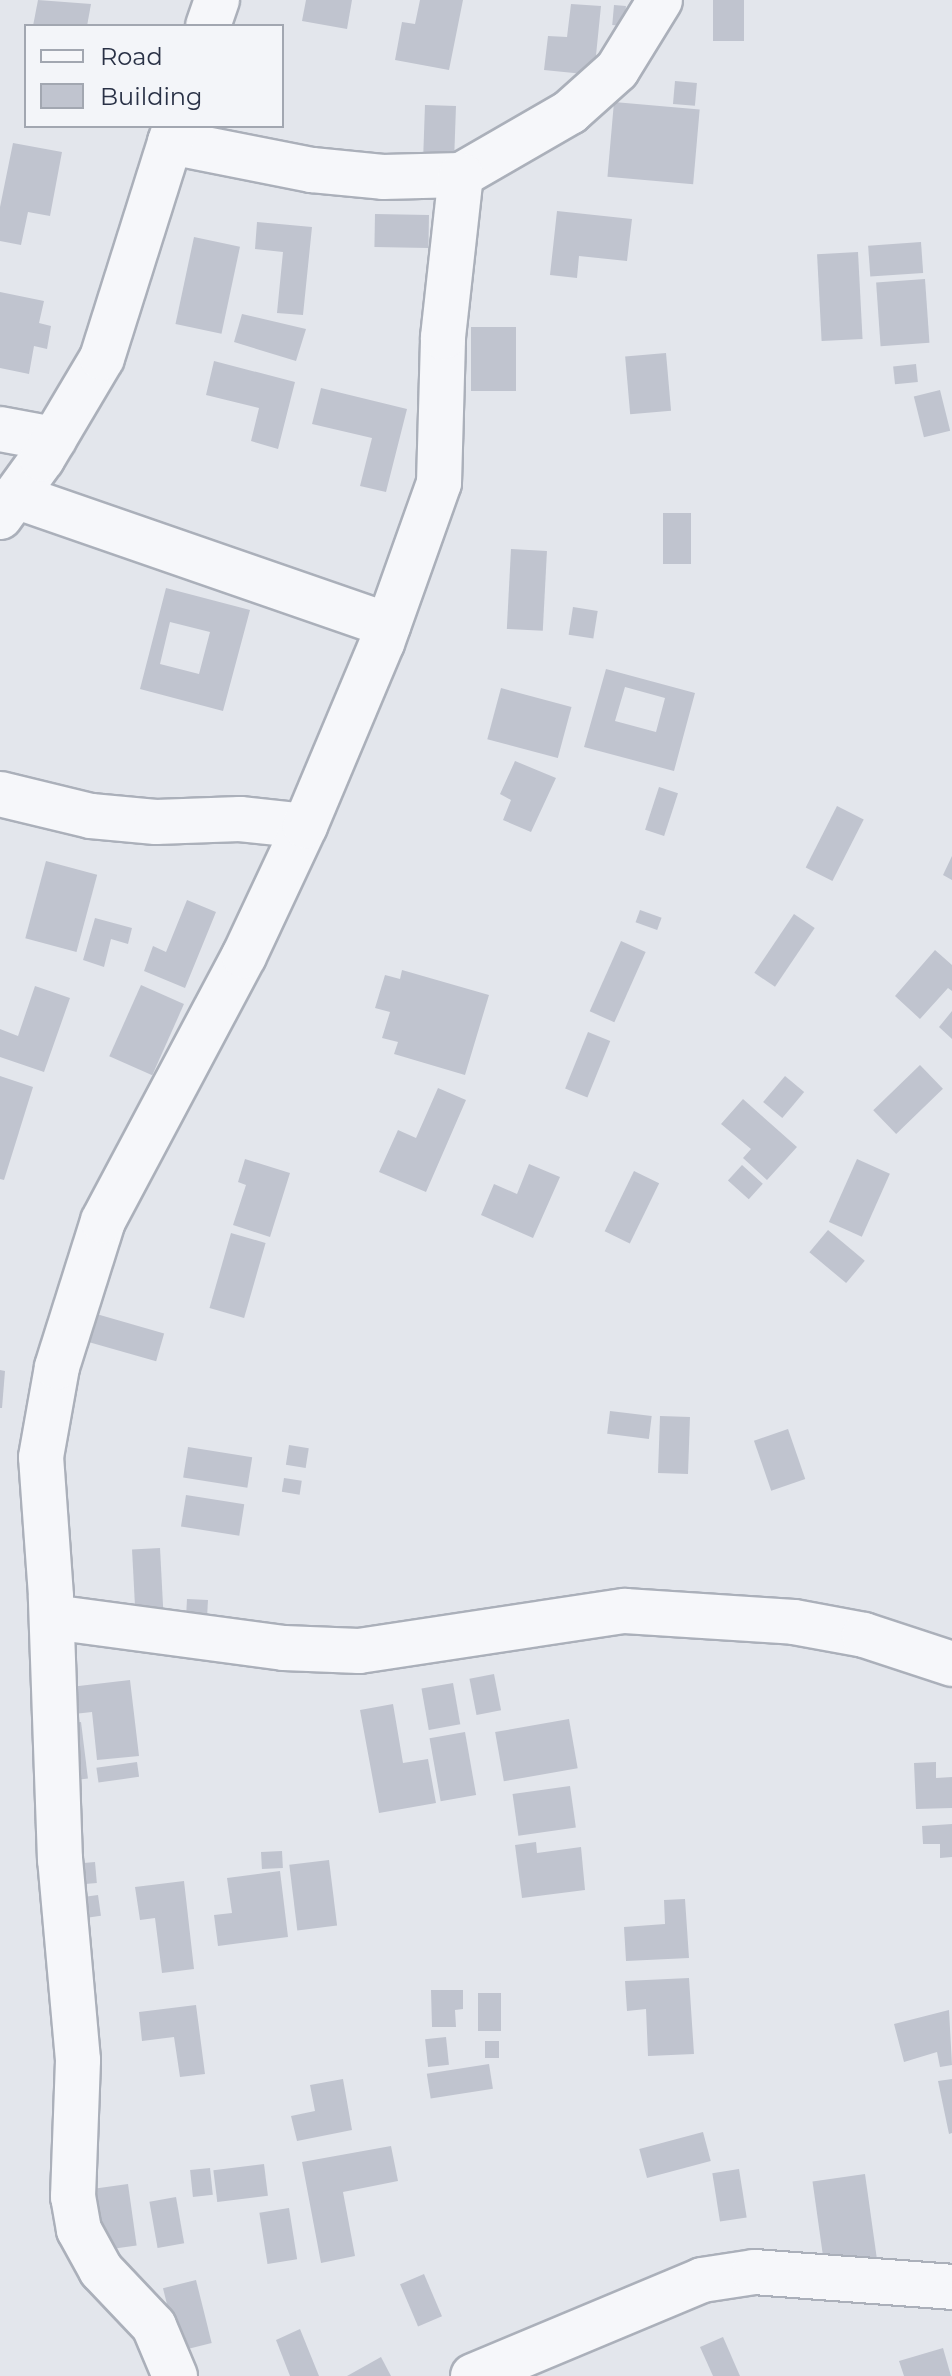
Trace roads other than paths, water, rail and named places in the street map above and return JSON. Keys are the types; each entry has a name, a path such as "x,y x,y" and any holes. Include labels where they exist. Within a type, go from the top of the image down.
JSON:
{"street":[{"path":"209,24 217,0"},
{"path":"388,625 8,506 54,439 102,358 173,134 312,170 383,177 461,175 507,152 582,102 617,70 660,0"},
{"path":"175,2376 154,2326 101,2270 79,2230 73,2197 78,2060 60,1860 52,1617 41,1457 57,1367 103,1221 244,956 305,826 388,625 439,483 443,337 461,175"},
{"path":"0,429 54,439"},
{"path":"0,794 104,817 156,822 240,819 305,826"},
{"path":"52,1617 284,1648 359,1651 625,1611 794,1622 864,1635 952,1664"},
{"path":"473,2376 702,2280 754,2272 952,2287"}]}
